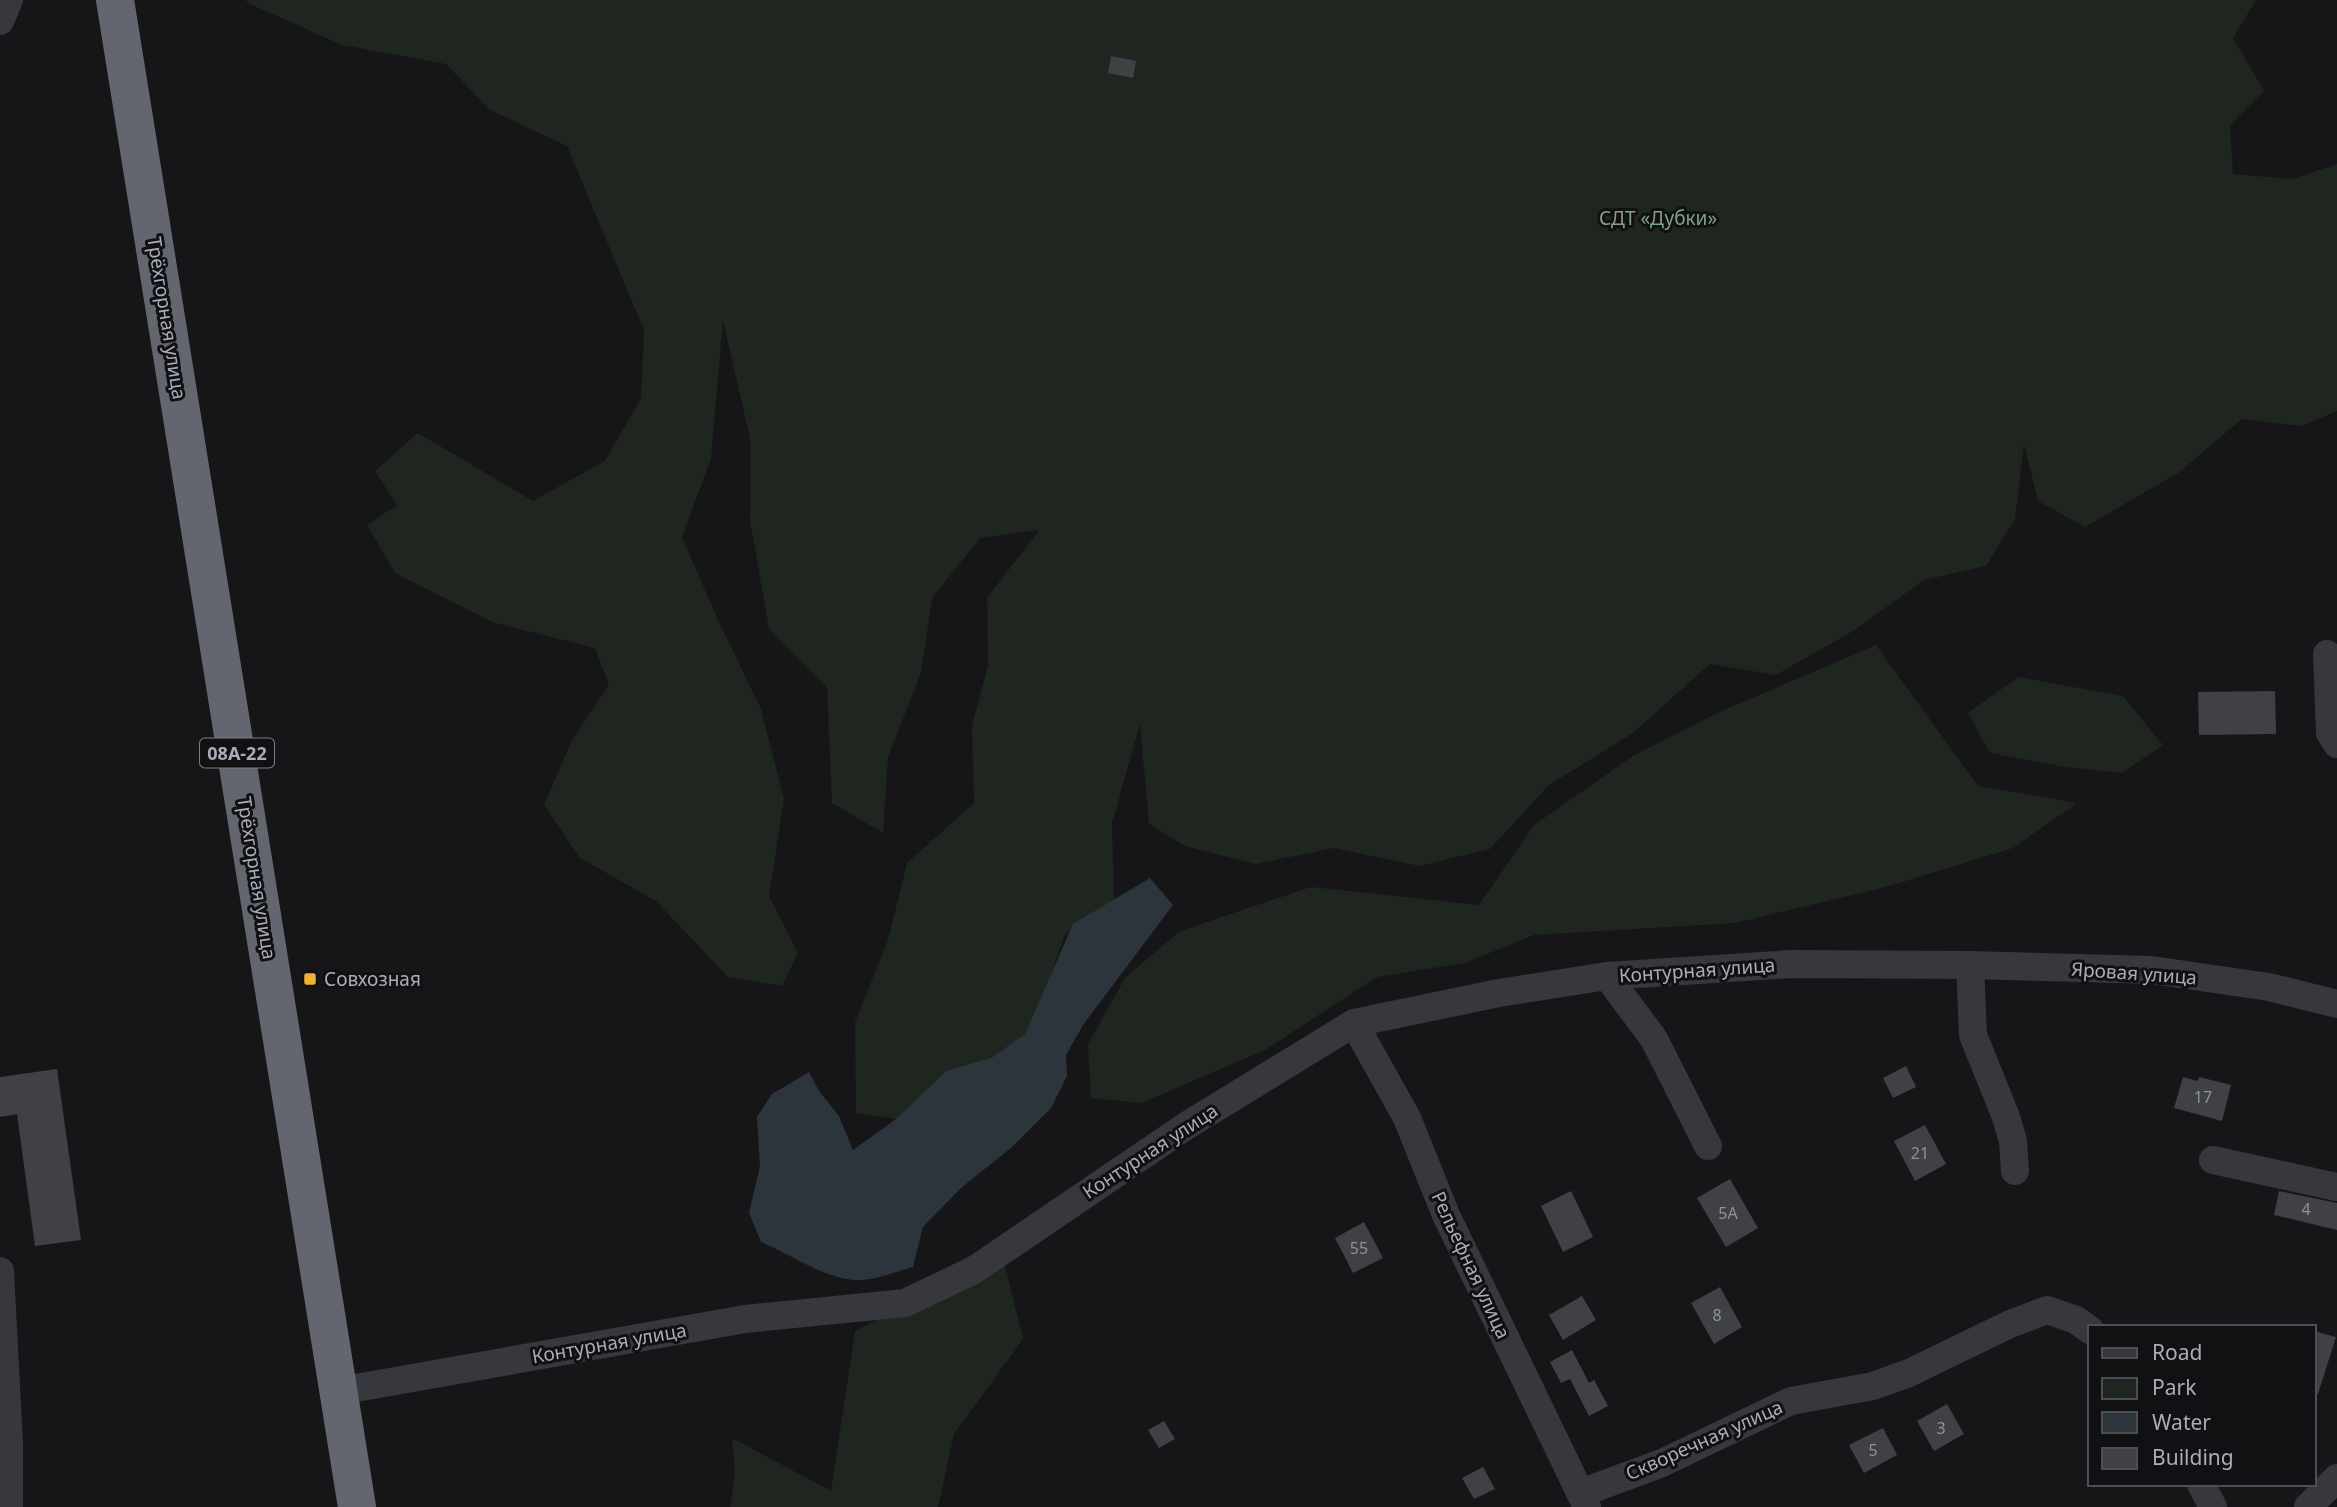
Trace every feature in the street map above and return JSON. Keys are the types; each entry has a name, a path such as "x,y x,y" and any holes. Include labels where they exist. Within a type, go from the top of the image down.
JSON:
{"highway":[{"name":"Трёхгорная улица","path":"115,0 357,1507"}],"street":[{"path":"0,22 9,0"},
{"path":"2327,654 2330,733 2337,744"},
{"name":"Контурная улица","path":"339,1391 745,1319 905,1303 974,1270 1186,1126 1354,1023 1499,993 1607,976 1791,964 1970,965"},
{"path":"1970,965 1973,1035 2006,1117 2013,1141 2015,1171"},
{"name":"Яровая улица","path":"1970,965 2151,970 2269,987 2337,1004"},
{"path":"1607,976 1654,1039 1708,1146"},
{"name":"Рельефная улица","path":"1354,1023 1407,1118 1446,1214 1584,1500"},
{"path":"2213,1160 2337,1187"},
{"path":"0,1270 4,1443 9,1507"},
{"name":"Скворечная улица","path":"1584,1500 1791,1401 1873,1387 1909,1373 2010,1324 2047,1310 2076,1320 2088,1329"},
{"path":"2308,1507 2337,1478"},
{"path":"2202,1486 2213,1507"}],"green space":[{"name":"СДТ «Дубки»","path":"246,0 2256,0 2233,38 2264,91 2230,125 2233,174 2292,179 2337,164 2337,411 2301,426 2242,419 2178,473 2085,527 2038,501 2024,444 2015,519 1986,566 1924,580 1853,631 1776,675 1710,664 1633,733 1549,785 1490,849 1419,866 1334,848 1255,864 1185,846 1149,824 1140,724 1112,823 1114,904 1065,934 1026,1047 946,1071 896,1119 856,1113 855,1022 888,940 907,863 974,803 972,726 988,665 987,598 1039,530 980,538 932,598 921,673 888,757 883,833 832,803 827,687 769,629 750,520 751,443 723,320 711,459 682,537 761,709 784,799 769,896 798,953 782,986 728,977 656,901 580,858 544,805 572,740 609,685 595,648 495,623 395,573 367,525 397,505 375,471 418,433 533,501 605,461 641,398 644,330 567,146 490,110 446,64 342,45"},
{"path":"1876,645 1978,786 2077,803 2013,848 1886,887 1735,923 1534,935 1465,963 1377,977 1265,1050 1142,1103 1091,1098 1088,1044 1125,978 1180,931 1311,887 1479,905 1534,825 1633,756 1719,712"},
{"path":"2018,677 2123,696 2163,745 2122,773 2060,766 1990,753 1968,713"},
{"path":"1003,1258 1023,1339 954,1434 938,1507 730,1507 735,1474 732,1438 831,1491 855,1331"}],"water":[{"path":"1150,878 1173,905 1083,1025 1066,1055 1067,1076 1051,1108 1012,1147 961,1188 923,1227 913,1267 884,1276 854,1280 818,1270 761,1242 749,1213 760,1166 757,1117 772,1094 809,1072 819,1091 839,1116 853,1150 896,1119 946,1071 993,1057 1025,1034 1073,924"}],"building":[{"path":"1111,56 1136,61 1133,78 1108,73"},
{"path":"2275,691 2276,734 2199,735 2198,692"},
{"path":"1906,1066 1916,1087 1893,1098 1883,1078"},
{"path":"57,1069 81,1240 35,1246 17,1114 0,1117 0,1077"},
{"path":"2183,1077 2198,1081 2199,1077 2231,1085 2222,1121 2174,1108"},
{"path":"1925,1125 1946,1164 1915,1181 1894,1141"},
{"path":"1730,1179 1758,1228 1726,1247 1697,1198"},
{"path":"1571,1191 1593,1237 1563,1252 1541,1206"},
{"path":"2279,1191 2337,1203 2337,1230 2274,1215"},
{"path":"1364,1222 1383,1258 1353,1273 1335,1238"},
{"path":"1720,1287 1742,1327 1714,1344 1691,1303"},
{"path":"1582,1296 1596,1320 1563,1340 1549,1315"},
{"path":"2316,1332 2336,1337 2316,1394"},
{"path":"1572,1350 1589,1383 1594,1380 1608,1406 1589,1416 1570,1379 1561,1383 1550,1362"},
{"path":"1947,1404 1964,1434 1934,1451 1917,1421"},
{"path":"1164,1421 1175,1439 1159,1448 1148,1430"},
{"path":"1883,1428 1897,1455 1864,1473 1849,1445"},
{"path":"1483,1467 1495,1489 1474,1499 1462,1478"}],"place":[{"name":"Совхозная","path":"310,979"}]}
